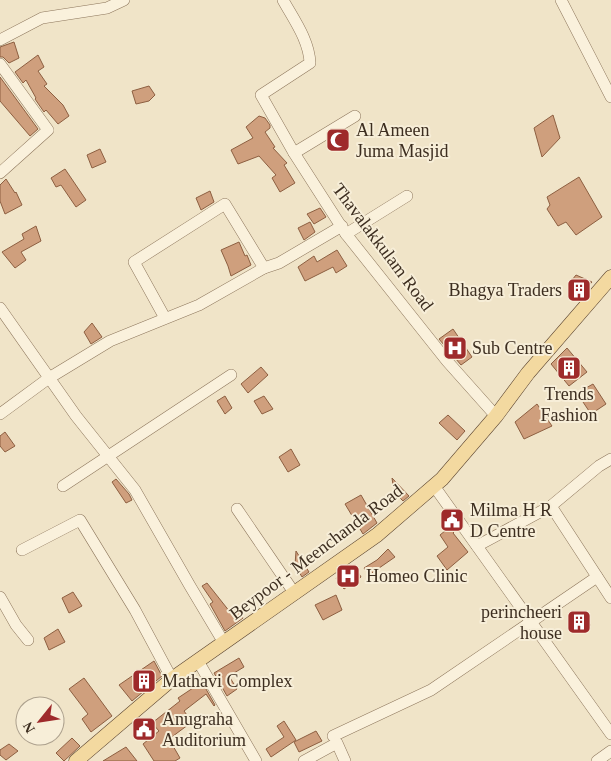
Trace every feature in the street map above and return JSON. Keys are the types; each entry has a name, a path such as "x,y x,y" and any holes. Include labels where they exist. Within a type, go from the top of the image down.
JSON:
{"main road":[{"name":"Beypoor - Meenchanda Road","path":"76,761 172,679 377,535 434,486 496,416 528,373 611,277"}],"street":[{"path":"0,40 42,18 107,8 124,0"},
{"name":"Thavalakkulam Road","path":"282,0 310,52 310,63 261,95 294,153 344,230 447,361 496,416"},
{"path":"561,0 611,97"},
{"path":"0,64 48,130 0,173"},
{"path":"294,153 355,116"},
{"path":"0,414 49,378 110,341 199,304 264,268 279,263 407,196"},
{"path":"166,318 134,262 225,204 264,268"},
{"path":"0,308 49,378 135,490 224,643"},
{"path":"63,486 231,375"},
{"path":"477,546 551,506 599,466 611,459"},
{"path":"434,486 611,734"},
{"path":"551,506 611,598"},
{"path":"237,509 294,594"},
{"path":"22,550 80,520 135,610 172,679"},
{"path":"333,736 431,690 598,577"},
{"path":"0,597 16,626 28,640"},
{"path":"198,661 256,761"},
{"path":"304,761 337,744 345,761"},
{"path":"597,761 611,750"}],"building":[{"path":"14,42 19,58 9,63 3,57 0,57 0,47"},
{"path":"38,55 44,67 38,71 47,84 44,86 63,105 69,116 58,124 46,110 44,112 26,80 23,83 15,72"},
{"path":"0,77 38,129 30,136 0,101"},
{"path":"149,86 155,95 149,101 136,104 132,91"},
{"path":"553,115 560,138 542,157 534,128"},
{"path":"259,116 265,118 270,125 270,128 265,132 275,147 273,148 287,163 284,165 295,183 280,192 272,178 276,175 259,156 238,164 231,150 253,138 246,127"},
{"name":"Al Ameen Juma Masjid","path":"344,132 348,146 333,150 330,140"},
{"path":"100,149 106,162 92,168 87,155"},
{"path":"65,169 86,200 76,207 61,185 56,187 51,178"},
{"path":"579,177 602,217 576,235 566,222 558,226 547,209 550,205 547,197"},
{"path":"6,179 16,192 22,205 5,214 0,201 0,185"},
{"path":"210,191 214,202 201,210 196,198"},
{"path":"320,208 326,217 314,224 307,214"},
{"path":"310,222 315,232 304,240 298,228"},
{"path":"36,226 41,241 21,252 26,260 15,268 2,252 24,239 22,234"},
{"path":"239,242 251,265 231,276 221,250"},
{"path":"337,250 347,266 336,273 333,267 305,281 298,267 314,256 317,262"},
{"name":"Bhagya Traders","path":"576,275 592,282 579,296 568,285"},
{"path":"92,323 102,337 91,344 84,332"},
{"name":"Sub Centre","path":"453,329 472,357 461,365 439,339"},
{"name":"Trends Fashion","path":"567,348 587,372 569,386 551,364"},
{"path":"261,367 268,375 248,393 241,384"},
{"path":"593,384 606,404 591,414 577,393"},
{"path":"225,396 232,408 225,414 217,401"},
{"path":"264,396 273,409 262,414 254,401"},
{"path":"537,404 552,426 524,439 515,422"},
{"path":"448,415 465,431 457,440 439,423"},
{"path":"5,432 15,446 5,452 0,446 0,436"},
{"path":"291,449 300,465 288,472 279,457"},
{"path":"392,478 409,496 403,501 394,492"},
{"path":"116,479 132,500 126,503 112,482"},
{"path":"361,495 377,523 363,534 345,504"},
{"path":"443,512 456,530 453,533 468,552 447,570 437,556 448,547 440,535 451,526 442,514"},
{"path":"388,549 395,557 369,575 364,568 377,560"},
{"path":"296,551 309,572 302,577 295,565"},
{"path":"355,567 361,577 344,589 336,578"},
{"path":"207,583 230,612 236,608 243,618 225,631 210,604 213,602 202,586"},
{"path":"73,592 82,606 69,613 62,598"},
{"path":"336,595 342,610 323,620 315,605"},
{"name":"perincheeri house","path":"582,616 591,625 580,631 573,626 569,619"},
{"path":"58,629 65,642 49,650 44,638"},
{"path":"239,658 244,667 229,676 237,689 227,696 214,673"},
{"name":"Mathavi Complex","path":"154,661 162,676 132,701 119,685"},
{"path":"84,678 112,716 91,732 82,719 88,714 69,689"},
{"path":"202,682 215,705 206,694 184,711 192,722 169,739 180,758 175,761 154,761 143,744 159,731 152,723 180,701 178,698"},
{"path":"284,721 296,740 271,757 266,749 284,737 277,726"},
{"path":"316,731 322,741 299,752 294,742"},
{"path":"72,738 80,746 64,761 56,753"},
{"path":"9,744 18,751 6,760 0,755 0,750"},
{"path":"126,747 137,761 103,761"}],"place":[{"name":"Al Ameen Juma Masjid","path":"338,140"},
{"name":"Bhagya Traders","path":"579,290"},
{"name":"Sub Centre","path":"455,348"},
{"name":"Trends Fashion","path":"569,368"},
{"name":"Milma H R D Centre","path":"452,520"},
{"name":"Homeo Clinic","path":"348,576"},
{"name":"perincheeri house","path":"579,622"},
{"name":"Mathavi Complex","path":"144,681"},
{"name":"Anugraha Auditorium","path":"144,729"}]}
